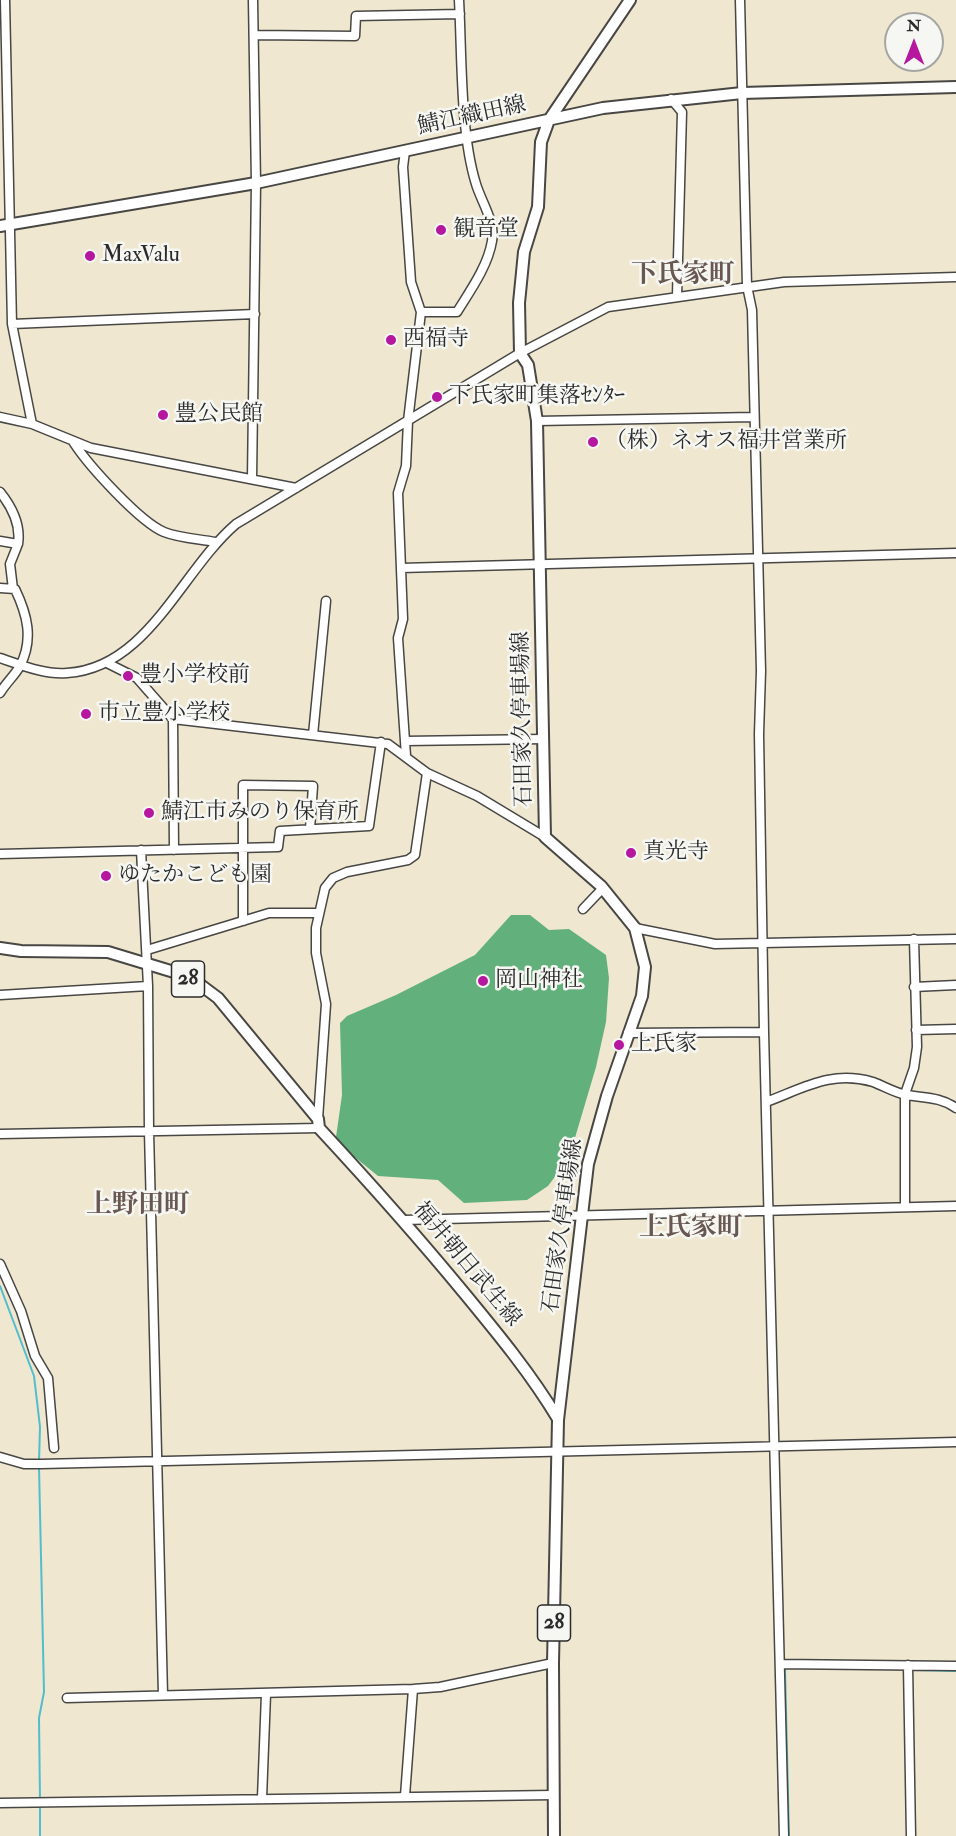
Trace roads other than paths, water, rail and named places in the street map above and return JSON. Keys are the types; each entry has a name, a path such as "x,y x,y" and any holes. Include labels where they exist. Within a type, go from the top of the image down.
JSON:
{"main road":[{"name":"石田家久停車場線","path":"558,1420 588,1164 628,1033 642,996 645,967 635,928 603,888 545,837 537,421 528,365 520,353 518,325 524,252 538,207 541,142 549,120 630,0"},
{"name":"鯖江織田線","path":"5,225 256,183 603,108 742,93 956,87"},
{"name":"福井朝日武生線","path":"0,948 108,952 148,962 174,972 218,998 318,1124 404,1220 515,1355 538,1386 558,1420"},
{"name":"28","path":"554,1836 553,1663 558,1420"}],"street":[{"path":"5,0 5,225 12,324 32,424"},
{"path":"252,0 256,183 252,479"},
{"path":"422,312 457,312 477,277 492,242 487,214 476,185 467,138 459,0"},
{"path":"740,0 747,286 752,310 758,558 764,1032 784,1836"},
{"path":"254,35 356,36 356,16 460,14"},
{"path":"671,99 682,112 677,296"},
{"path":"405,151 403,168 411,282 422,312 408,421 406,466 398,493 403,619 398,638 406,756"},
{"path":"0,658 20,665 66,673 107,663 125,653 140,639 215,543 236,524 520,353 608,307 784,282 956,277"},
{"path":"12,324 255,314"},
{"path":"0,417 32,424 91,448 296,488"},
{"path":"537,421 754,417"},
{"path":"72,440 88,463 123,499 164,532 215,543"},
{"path":"0,492 9,503 20,532 10,564 13,589 27,614 29,628 20,665 0,693"},
{"path":"0,541 18,544"},
{"path":"401,568 956,553"},
{"path":"0,588 13,589"},
{"path":"313,735 326,601"},
{"path":"107,663 136,678 173,719 381,742 406,756 427,773 477,796 545,837"},
{"path":"173,719 174,850"},
{"path":"405,741 544,739"},
{"path":"0,854 278,847 280,831 369,826 381,742"},
{"path":"0,1134 318,1124 326,1004 316,953 317,913 325,888 333,878 376,865 408,860 415,855 427,773"},
{"path":"243,921 243,785 313,786 310,829"},
{"path":"141,850 148,962 149,1131 162,1695"},
{"path":"584,909 603,888"},
{"path":"147,950 269,913 317,913"},
{"path":"635,928 715,944 956,939"},
{"path":"905,1207 905,1094 914,1068 916,1030 914,939"},
{"path":"914,987 956,985"},
{"path":"0,995 148,986"},
{"path":"916,1030 956,1029"},
{"path":"628,1033 764,1032"},
{"path":"766,1102 827,1078 841,1077 871,1082 905,1094 936,1098 956,1108"},
{"path":"404,1220 956,1206"},
{"path":"0,1264 21,1311 35,1356 48,1378 54,1448"},
{"path":"0,1457 24,1464 41,1464 956,1442"},
{"path":"67,1698 266,1694 440,1687 553,1663"},
{"path":"780,1664 956,1666"},
{"path":"908,1665 911,1836"},
{"path":"405,1796 412,1689"},
{"path":"262,1798 266,1694"},
{"path":"0,1803 405,1796 554,1796"}],"waterway":[{"path":"0,1286 34,1376 40,1427 39,1462"},
{"path":"39,1467 44,1692 39,1718 40,1800"},
{"path":"785,1668 789,1836"},
{"path":"914,1670 956,1671"},
{"path":"40,1806 40,1836"}],"place":[{"name":"観音堂","path":"441,230"},
{"name":"MaxValu","path":"90,256"},
{"name":"西福寺","path":"391,340"},
{"name":"下氏家町集落ｾﾝﾀｰ","path":"437,397"},
{"name":"豊公民館","path":"163,415"},
{"name":"（株）ネオス福井営業所","path":"593,442"},
{"name":"豊小学校前","path":"128,676"},
{"name":"市立豊小学校","path":"86,714"},
{"name":"鯖江市みのり保育所","path":"149,813"},
{"name":"真光寺","path":"631,853"},
{"name":"ゆたかこども園","path":"106,876"},
{"name":"岡山神社","path":"483,981"},
{"name":"上氏家","path":"619,1045"}],"district":[{"name":"下氏家町","path":"683,276"},
{"name":"上野田町","path":"138,1206"},
{"name":"上氏家町","path":"691,1229"}]}
